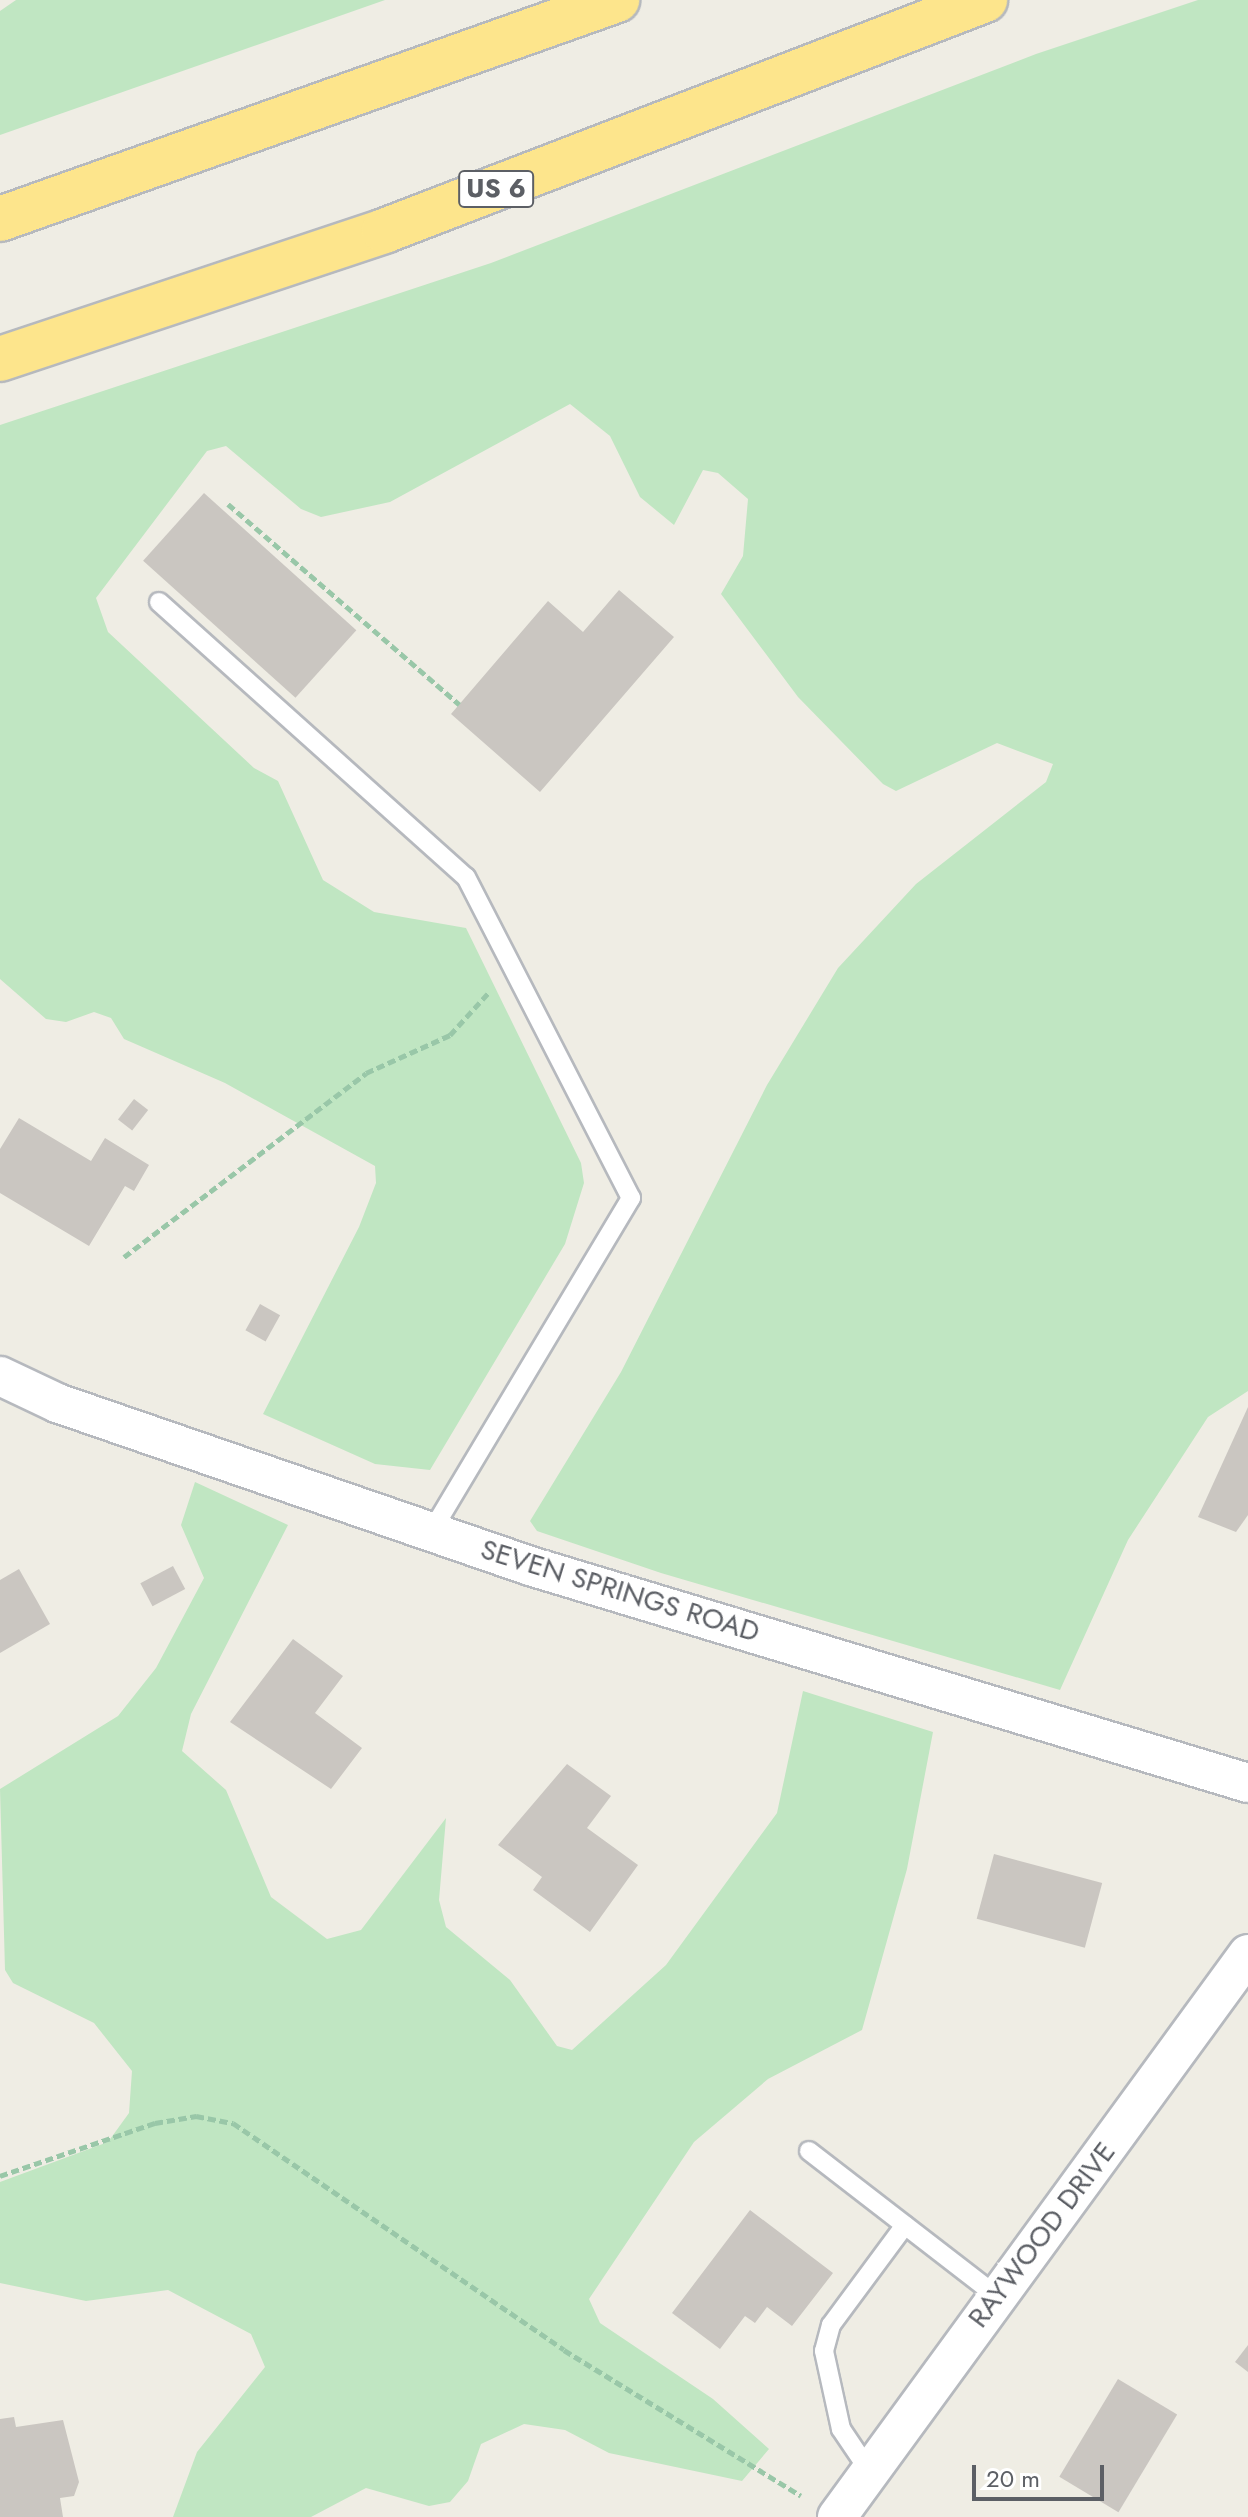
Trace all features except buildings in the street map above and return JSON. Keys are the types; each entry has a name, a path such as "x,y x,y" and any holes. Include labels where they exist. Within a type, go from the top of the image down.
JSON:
{"highway":[{"path":"0,219 617,0"},
{"name":"US 6","path":"0,359 399,225 985,0"}],"street":[{"name":"SEVEN SPRINGS ROAD","path":"0,1376 57,1403 431,1532 1248,1783"},
{"name":"RAYWOOD DRIVE","path":"823,2509 870,2472 995,2295 1248,1954"}],"lane":[{"path":"159,602 443,854 480,895 631,1198 431,1532"},
{"path":"809,2151 995,2295"},
{"path":"870,2472 841,2429 824,2351 831,2325 905,2225"}],"path":[{"path":"228,504 459,704"},
{"path":"124,1257 366,1073 450,1035 515,963"},
{"path":"0,2176 155,2123 196,2116 233,2123 564,2350 823,2509"}],"green space":[{"path":"16,0 385,0 0,135 0,11"},
{"path":"1198,0 1248,0 1248,1391 1208,1417 1128,1540 1060,1690 661,1573 537,1531 530,1521 621,1372 767,1085 838,968 916,884 1046,782 1053,764 997,743 896,791 883,784 798,697 721,594 743,556 748,499 718,473 703,470 674,525 640,497 610,436 570,404 390,502 321,517 301,509 226,446 207,451 96,598 108,632 254,768 278,781 323,880 374,912 466,928 581,1163 584,1183 565,1244 430,1470 375,1464 263,1414 359,1227 376,1183 375,1166 225,1083 124,1039 111,1018 94,1012 66,1022 46,1019 0,979 0,425 491,263 1036,54"},
{"path":"195,1482 288,1525 191,1714 182,1751 226,1790 271,1897 327,1939 361,1930 446,1818 439,1900 446,1927 510,1980 557,2046 572,2050 666,1965 777,1813 803,1691 933,1732 907,1869 862,2030 768,2079 694,2142 589,2299 600,2323 713,2399 769,2449 742,2481 609,2453 565,2430 524,2424 481,2444 468,2481 450,2502 429,2506 366,2488 311,2517 173,2517 197,2452 265,2367 251,2334 168,2290 86,2301 0,2283 0,2182 108,2142 129,2113 132,2071 94,2023 13,1983 5,1970 0,1789 118,1716 156,1668 204,1578 181,1525"}]}
